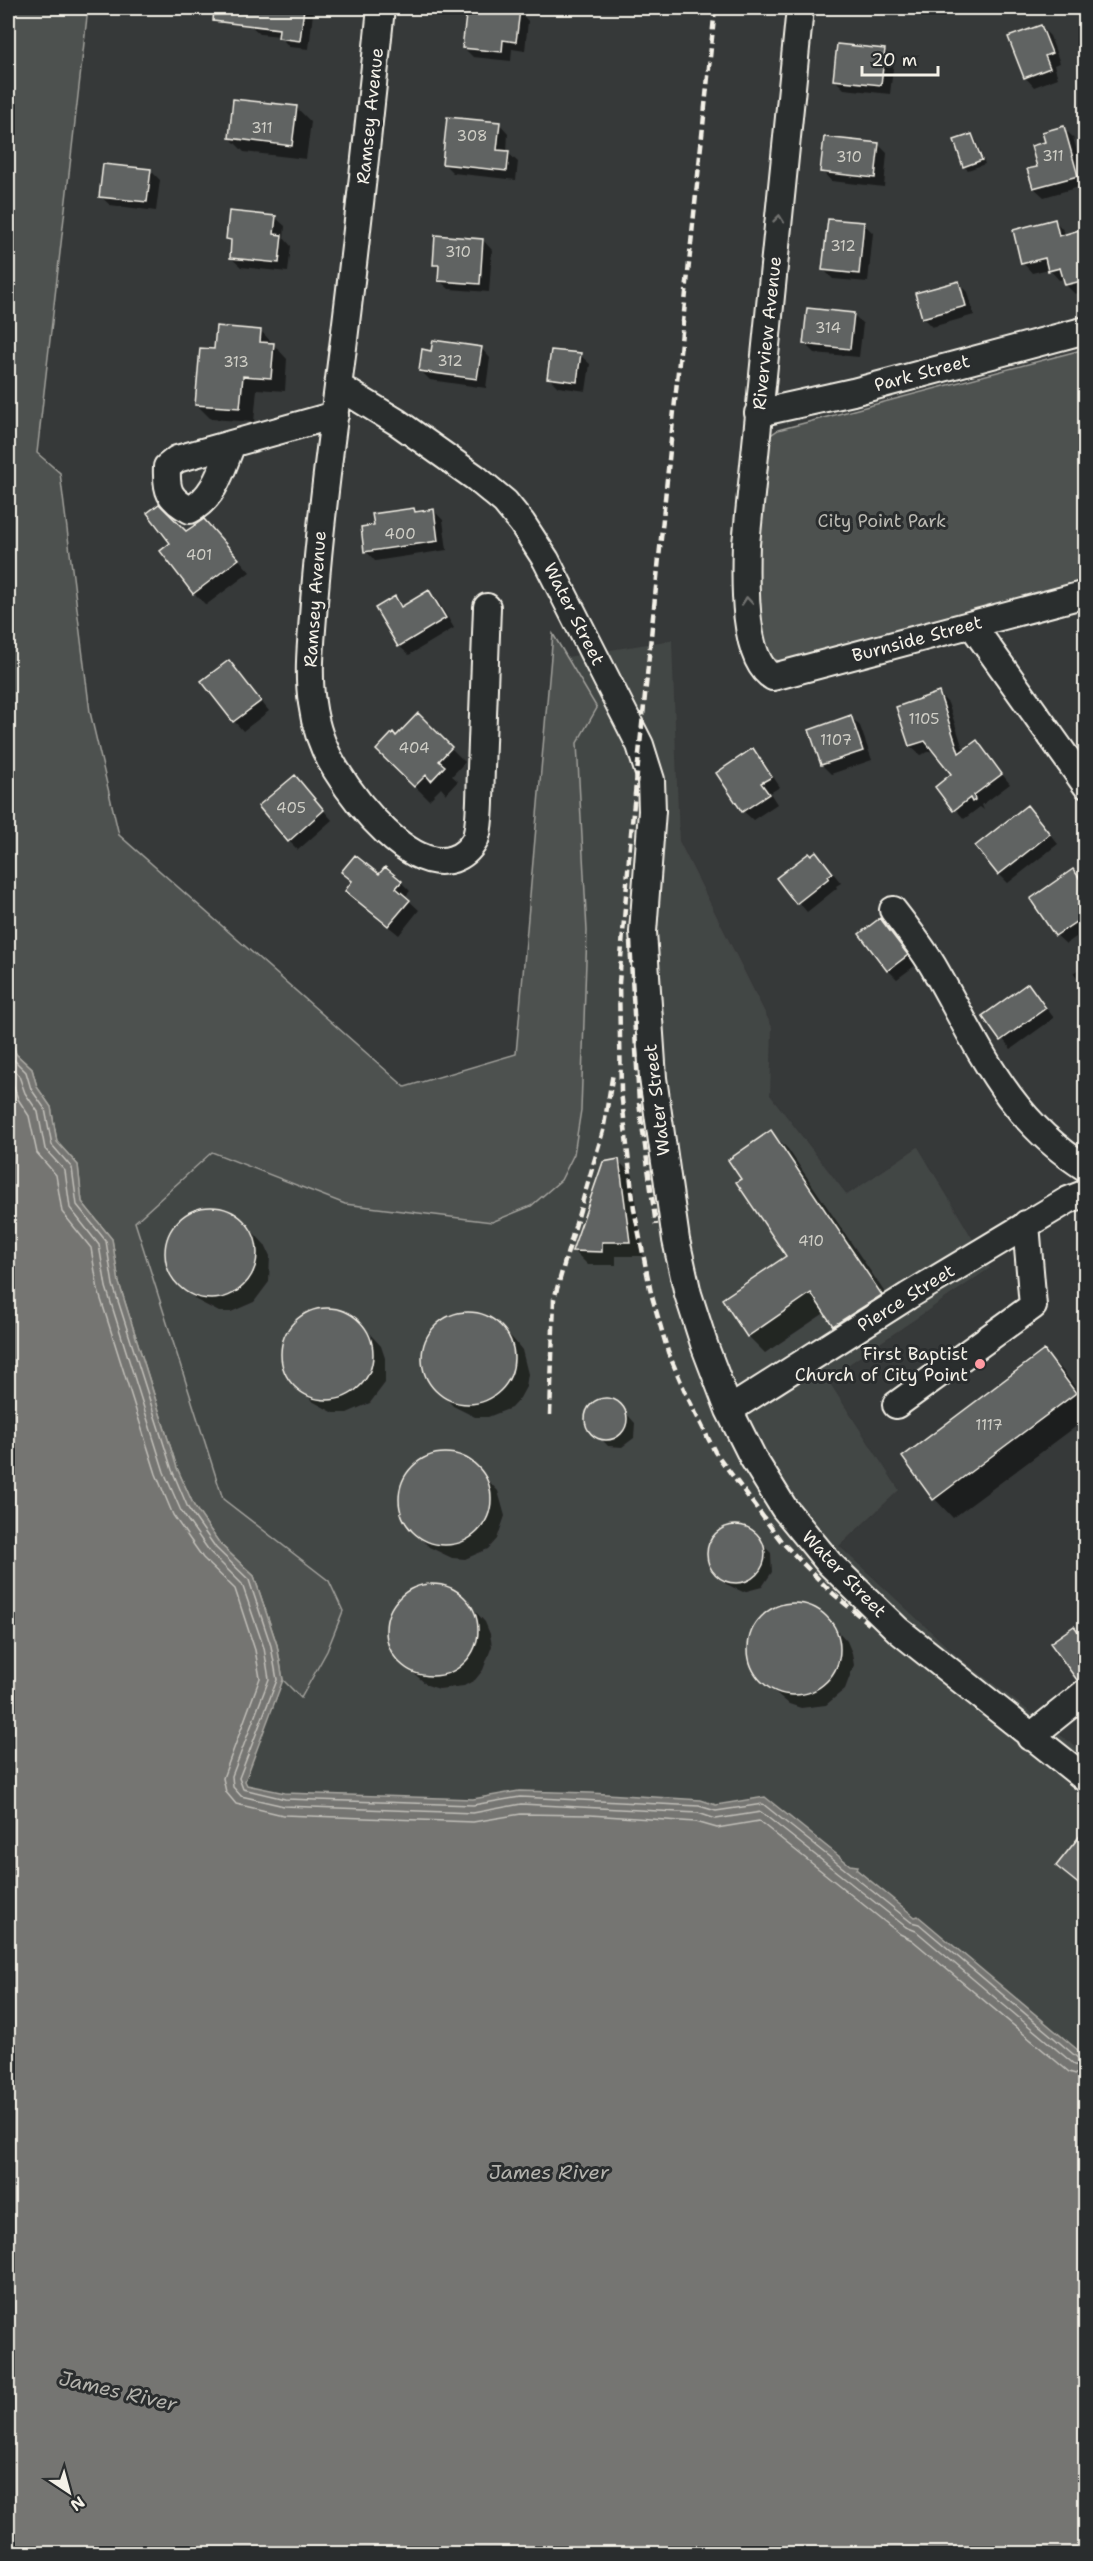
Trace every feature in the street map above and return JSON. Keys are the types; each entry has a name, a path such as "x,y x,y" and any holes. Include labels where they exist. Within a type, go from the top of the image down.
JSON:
{"street":[{"name":"Ramsey Avenue","path":"381,8 360,222 321,522 309,672 312,705 320,738 335,768 362,806 384,831 404,846 433,861 445,862 460,856 476,838 480,792 487,607"},
{"name":"Riverview Avenue","path":"758,659 749,625 745,581 746,544 800,8"},
{"name":"Park Street","path":"758,413 853,392 1086,330"},
{"name":"Water Street","path":"339,386 423,440 505,502 546,560 640,745 651,780 652,811 643,932 652,1078 681,1262 705,1347 729,1410 753,1458 784,1508 829,1563 898,1630 1030,1737 1086,1779"},
{"path":"232,444 335,415"},
{"name":"Burnside Street","path":"758,659 764,673 773,677 1086,594"},
{"path":"972,625 1086,785"},
{"path":"893,910 933,966 978,1052 1004,1093 1040,1133 1086,1168"},
{"name":"Pierce Street","path":"729,1410 1026,1224 1068,1200 1086,1193"},
{"path":"896,1405 1033,1306 1026,1224"},
{"path":"1030,1737 1086,1692"}],"shaded area":[{"path":"672,640 679,841 772,1027 770,1095 847,1195 918,1147 990,1268 827,1379 899,1490 839,1546 957,1656 1085,1754 1085,2056 991,1977 765,1797 716,1805 701,1800 519,1791 473,1799 285,1793 247,1785 245,1781 283,1680 301,1698 327,1651 343,1611 329,1581 223,1499 135,1222 212,1152 345,1204 492,1222 531,1206 581,1110 587,931 577,743 597,708 567,657"}],"green space":[{"path":"8,8 88,8 37,453 60,473 90,712 119,835 405,1087 516,1054 553,634 597,708 577,743 587,931 581,1110 574,1154 561,1180 531,1206 492,1222 345,1204 212,1152 135,1222 223,1499 329,1581 343,1611 327,1651 301,1698 283,1680 277,1645 254,1576 220,1544 194,1506 177,1468 119,1283 112,1239 82,1202 78,1165 57,1142 51,1107 37,1087 32,1069 16,1054 8,1030"},
{"name":"City Point Park","path":"1085,349 1085,586 788,666 772,658 763,649 758,563 765,439 778,430"}],"water":[{"name":"James River","path":"8,1030 16,1054 32,1069 37,1087 51,1107 57,1142 78,1165 82,1202 112,1239 119,1283 177,1468 194,1506 220,1544 254,1576 277,1645 283,1680 245,1781 247,1785 285,1793 473,1799 519,1791 591,1793 701,1800 716,1805 765,1797 850,1865 858,1866 856,1869 915,1917 918,1916 1085,2056 1085,2553 8,2553"}],"building":[{"path":"214,8 304,8 300,41 278,38 279,29 213,21"},
{"path":"467,8 520,10 516,42 503,40 502,52 462,48"},
{"path":"1041,25 1052,53 1045,56 1050,68 1024,78 1008,37"},
{"path":"837,44 885,49 881,85 833,80"},
{"path":"233,99 297,106 292,146 229,138"},
{"path":"447,117 500,122 497,150 509,151 507,171 442,164"},
{"path":"1064,126 1078,176 1033,188 1027,169 1037,167 1031,146 1045,142 1042,132"},
{"path":"972,134 982,160 963,167 954,140"},
{"path":"824,137 879,143 875,178 820,172"},
{"path":"103,164 151,169 147,202 99,197"},
{"path":"229,211 276,216 274,234 282,235 279,263 230,258 231,240 226,239"},
{"path":"828,219 864,222 859,274 822,270"},
{"path":"1055,219 1059,236 1086,228 1086,280 1065,285 1060,268 1048,271 1045,258 1021,264 1013,230"},
{"path":"435,235 483,239 480,284 438,281 439,265 433,265"},
{"path":"959,281 966,306 922,318 915,293"},
{"path":"807,308 854,313 850,349 803,344"},
{"path":"216,326 261,330 260,342 274,343 271,378 243,376 240,408 195,405 200,348 214,349"},
{"path":"433,340 482,347 477,379 419,371 422,349 431,351"},
{"path":"551,350 581,353 577,382 547,378"},
{"path":"159,504 186,531 204,519 239,559 193,594 160,551 170,543 147,513"},
{"path":"414,508 415,512 434,509 438,541 364,552 361,527 374,525 372,514"},
{"path":"429,590 446,618 398,647 375,608 395,596 401,607"},
{"path":"229,660 261,701 233,722 201,681"},
{"path":"939,692 959,753 977,740 1002,774 974,795 975,800 972,802 970,798 953,811 935,787 951,774 925,741 909,746 896,707"},
{"path":"418,713 452,747 439,761 445,766 431,781 426,775 414,787 376,750 393,732 396,736"},
{"path":"851,715 863,751 821,765 809,730"},
{"path":"753,748 772,777 761,783 769,794 742,812 716,773"},
{"path":"295,775 324,810 288,842 258,806"},
{"path":"1027,805 1050,834 998,875 975,846"},
{"path":"816,851 833,873 796,904 776,878 809,853 811,855"},
{"path":"355,855 379,874 385,867 402,881 396,888 410,900 388,926 345,891 352,881 341,872"},
{"path":"1073,869 1086,887 1086,915 1055,936 1030,899"},
{"path":"880,918 908,955 887,971 859,934"},
{"path":"1028,983 1046,1008 1000,1041 982,1016"},
{"path":"771,1130 882,1295 833,1326 811,1293 747,1337 722,1299 786,1256 736,1182 741,1179 728,1160"},
{"path":"619,1159 630,1242 602,1242 602,1252 572,1251 603,1162"},
{"path":"211,1207 229,1211 243,1221 253,1235 257,1253 253,1271 243,1285 229,1295 211,1299 193,1295 179,1285 169,1271 165,1253 169,1235 179,1221 193,1211"},
{"path":"327,1308 345,1312 359,1322 369,1336 373,1354 369,1372 359,1386 345,1396 327,1400 309,1396 295,1386 285,1372 281,1354 285,1336 295,1322 309,1312"},
{"path":"468,1312 486,1316 500,1326 510,1340 514,1358 510,1376 500,1390 486,1400 468,1404 450,1400 436,1390 426,1376 422,1358 426,1340 436,1326 450,1316"},
{"path":"1044,1350 1076,1393 933,1500 902,1457"},
{"path":"606,1398 621,1404 627,1419 621,1434 606,1440 591,1434 585,1419 591,1404"},
{"path":"445,1453 463,1457 477,1467 487,1481 491,1499 487,1517 477,1531 463,1541 445,1545 427,1541 413,1531 403,1517 399,1499 403,1481 413,1467 427,1457"},
{"path":"736,1525 752,1530 760,1538 765,1554 760,1570 752,1578 736,1583 720,1578 712,1570 707,1554 712,1538 720,1530"},
{"path":"432,1584 450,1588 464,1598 474,1612 478,1630 474,1648 464,1662 450,1672 432,1676 414,1672 400,1662 390,1648 386,1630 390,1612 400,1598 414,1588"},
{"path":"794,1603 812,1607 826,1617 836,1631 840,1649 836,1667 826,1681 812,1691 794,1695 776,1691 762,1681 752,1667 748,1649 752,1631 762,1617 776,1607"},
{"path":"1074,1626 1086,1642 1086,1677 1077,1680 1050,1643"},
{"path":"1086,1828 1086,1890 1056,1866"}],"railway":[{"path":"715,8 631,833 619,983 621,1091 634,1209 651,1293 668,1352 687,1396 715,1452 781,1541 830,1591 869,1624"},
{"path":"630,941 639,1103 656,1225"},
{"path":"550,1415 554,1299 603,1131 613,1073"}],"place":[{"name":"First Baptist Church of City Point","path":"980,1364"}]}
